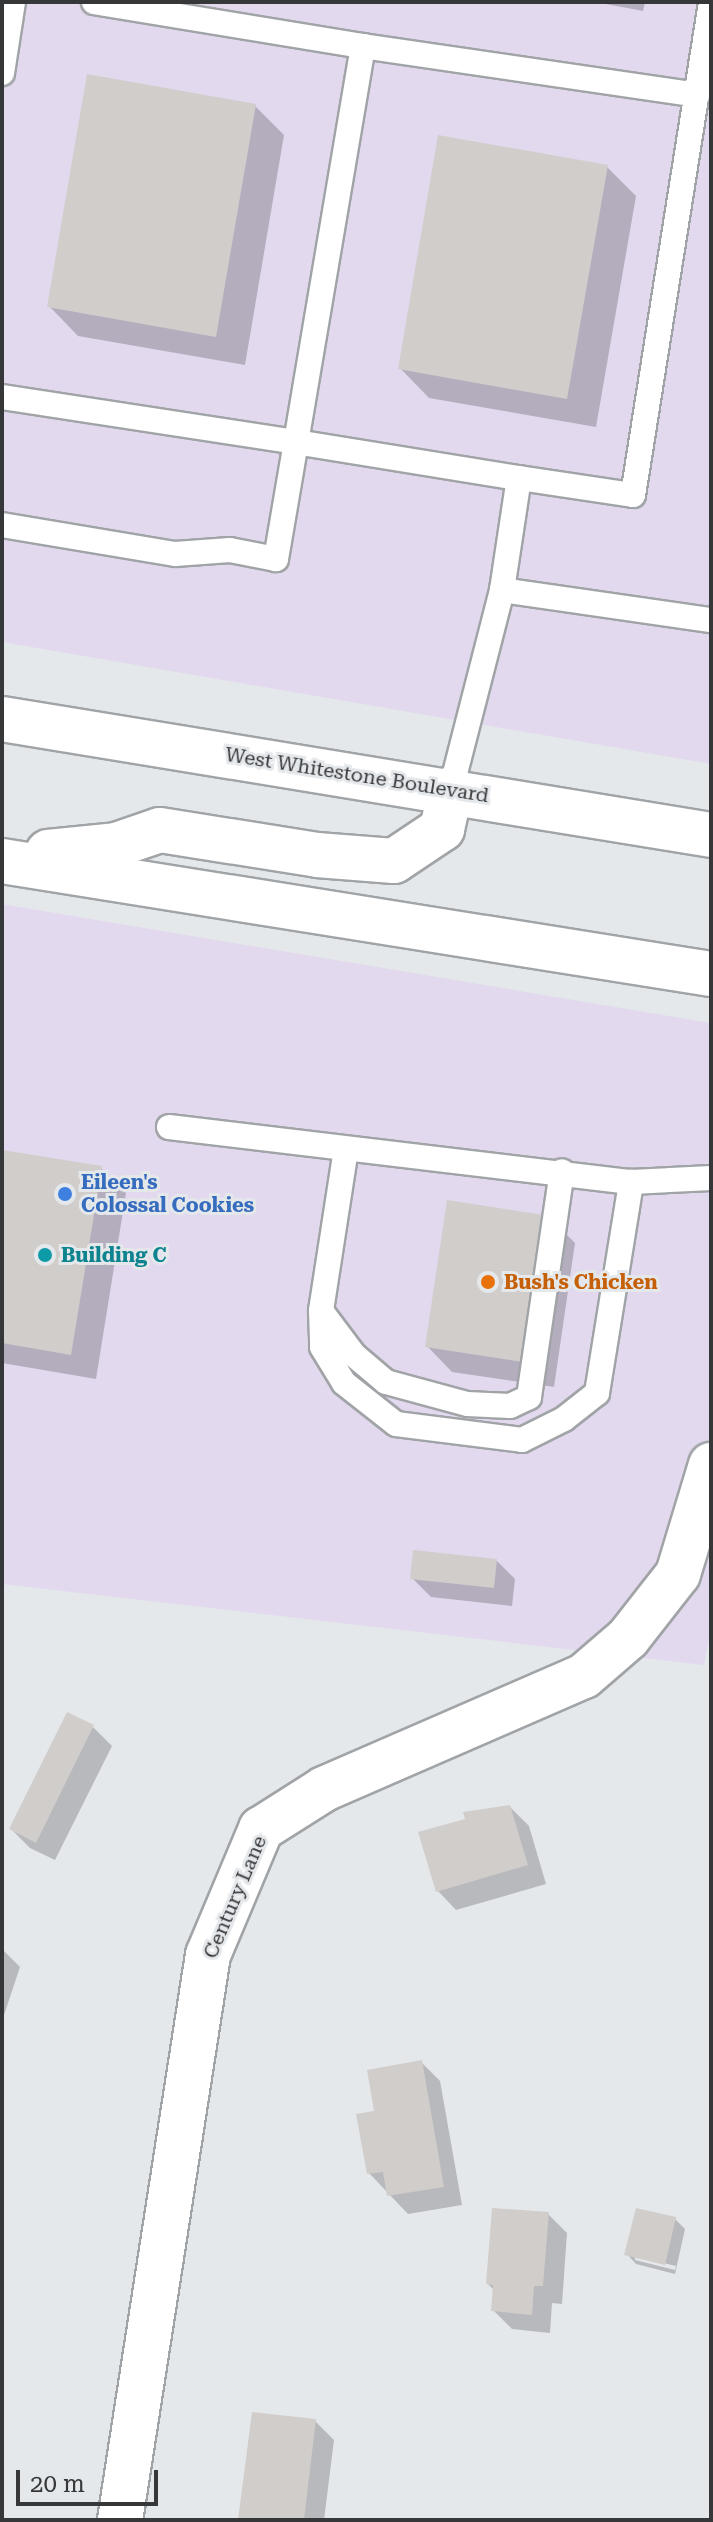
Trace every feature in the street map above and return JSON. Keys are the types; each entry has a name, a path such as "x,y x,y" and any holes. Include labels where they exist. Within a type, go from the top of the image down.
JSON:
{"main road":[{"name":"West Whitestone Boulevard","path":"2,719 451,789 711,835"},
{"path":"2,859 116,845 160,830 317,855 394,861 442,829 451,789"},
{"path":"2,859 711,974"},
{"name":"Century Lane","path":"120,2520 208,1955 261,1829 324,1789 584,1676 628,1638 678,1574 711,1465"}],"lane":[{"path":"2,73 13,2"},
{"path":"94,2 363,46 697,95"},
{"path":"2,397 633,495 711,3"},
{"path":"2,525 175,554 230,550 276,559 363,46"},
{"path":"451,789 502,590 519,478"},
{"path":"502,590 711,620"},
{"path":"169,1127 562,1171 631,1182 711,1178"},
{"path":"346,1149 321,1311 322,1347 344,1383 396,1424 522,1440 564,1419 597,1393 631,1182"},
{"path":"321,1311 354,1355 386,1382 467,1404 510,1406 529,1397 562,1171"}],"shaded area":[{"path":"2,2 711,2 711,764 2,642"},
{"path":"2,904 711,1023 711,1630 704,1665 2,1584"}],"building":[{"path":"87,74 256,104 216,337 47,307"},
{"path":"438,135 608,165 567,399 398,369"},
{"name":"Building C","path":"2,1150 102,1166 71,1355 2,1343"},
{"name":"Bush's Chicken","path":"447,1200 551,1216 529,1363 425,1347"},
{"path":"413,1550 497,1559 494,1588 410,1579"},
{"path":"67,1712 94,1725 36,1843 9,1829"},
{"path":"510,1805 528,1865 436,1892 418,1832 465,1819 463,1812"},
{"path":"422,2060 444,2187 387,2196 383,2172 367,2174 356,2114 374,2111 367,2070"},
{"path":"492,2208 549,2212 543,2286 534,2286 532,2315 491,2311 493,2285 486,2284"},
{"path":"636,2208 676,2217 665,2265 624,2255"},
{"path":"252,2412 316,2419 304,2520 238,2520"}],"place":[{"name":"Eileen's Colossal Cookies","path":"65,1194"},
{"name":"Building C","path":"45,1255"},
{"name":"Bush's Chicken","path":"488,1282"}]}
